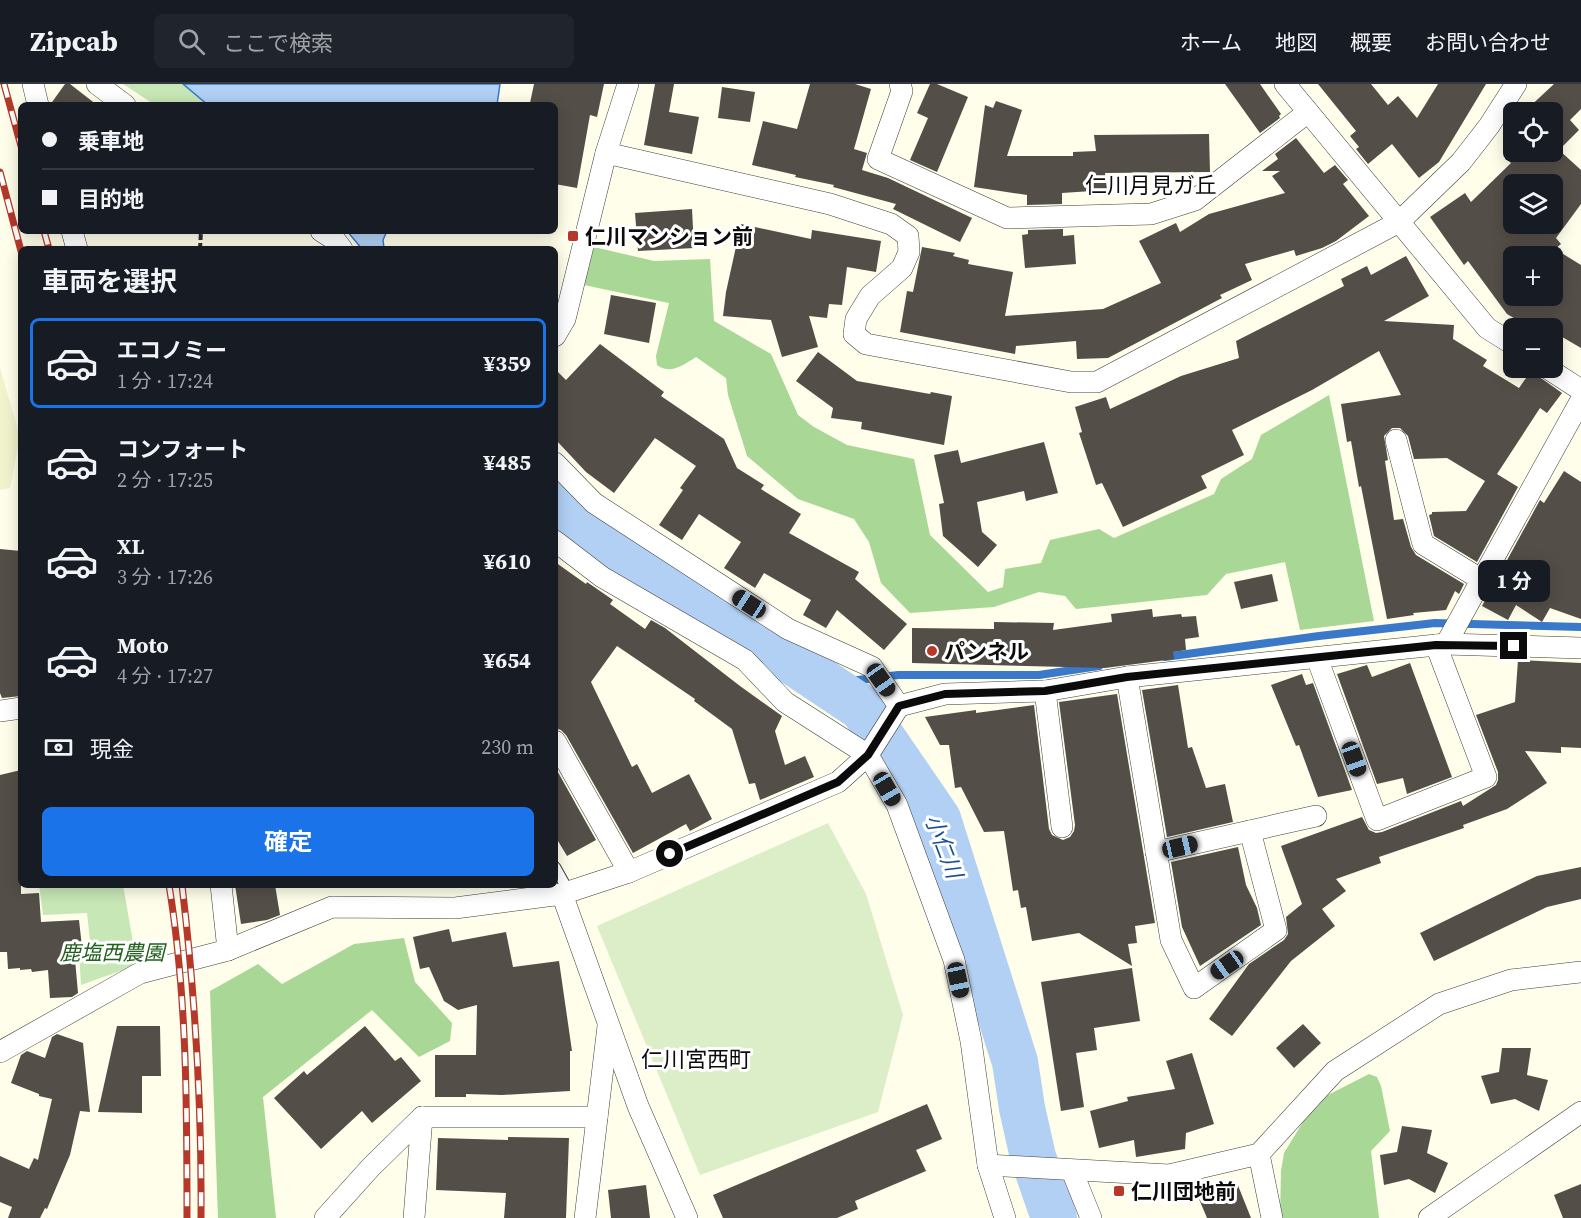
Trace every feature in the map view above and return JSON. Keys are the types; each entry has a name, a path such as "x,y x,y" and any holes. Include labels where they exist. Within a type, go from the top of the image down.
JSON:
{"street":[{"path":"33,84 37,102"},
{"path":"98,84 121,102"},
{"path":"558,331 565,319 606,153 628,84"},
{"path":"900,84 902,91 878,159 1007,218 1151,214 1195,200 1308,111"},
{"path":"1285,84 1487,328 1503,338"},
{"path":"606,153 830,204 891,224 908,236 909,252 902,267 870,296 856,319 854,334 866,344 1071,382 1097,382 1399,222 1461,162 1490,126 1516,84"},
{"path":"326,234 340,246"},
{"path":"1562,378 1581,390"},
{"path":"1443,643 1482,580 1581,400"},
{"path":"1396,440 1423,544 1482,580"},
{"path":"558,466 594,503 788,629 872,667 894,705"},
{"path":"558,543 602,577 745,660 785,702 871,751 897,806 954,960 997,1166 1005,1218"},
{"path":"1317,658 1377,820 1486,777 1443,643"},
{"path":"894,705 945,694 1045,691 1127,677 1443,643 1581,648"},
{"path":"1127,677 1171,940 1194,988 1276,930 1250,831"},
{"path":"1045,691 1062,827"},
{"path":"0,1052 140,973 228,950 332,907 454,908 565,893 629,872 838,782 871,751 894,705"},
{"path":"0,711 18,708"},
{"path":"558,746 629,872"},
{"path":"1156,852 1316,816"},
{"path":"221,888 228,950"},
{"path":"565,893 638,1106 687,1218"},
{"path":"997,1166 1169,1175 1259,1154 1335,1071 1439,1004 1511,980 1581,972"},
{"path":"585,1218 608,1023"},
{"path":"325,1218 371,1167 422,1117 597,1118"},
{"path":"414,1218 422,1117"},
{"path":"1429,1218 1579,1117"},
{"path":"1259,1154 1272,1218"},
{"path":"1072,1171 1091,1218"}],"lane":[{"path":"558,875 565,893"}],"green space":[{"path":"123,84 183,84 204,102 150,102"},
{"path":"594,247 654,261 710,259 714,321 771,354 798,415 814,427 847,445 914,459 930,535 988,592 1003,587 1005,569 1041,563 1050,540 1099,529 1114,538 1214,494 1221,479 1252,459 1261,435 1329,395 1374,621 1300,630 1285,562 1226,574 1207,595 1076,609 1065,596 1039,592 994,607 910,613 881,583 869,542 854,519 798,499 747,456 728,395 726,378 696,357 672,369 657,365 656,356 669,303 584,285"},
{"path":"0,368 18,430 18,447 10,488 0,490"},
{"path":"828,823 866,894 903,1015 878,1112 700,1175 597,926"},
{"name":"鹿塩西農園","path":"39,888 124,888 137,965 81,985 79,951 91,950 87,913 43,915"},
{"path":"404,938 415,982 452,1023 450,1041 419,1057 372,1010 263,1097 276,1218 218,1218 210,991 258,964 282,984 354,944"},
{"path":"1369,1074 1377,1077 1381,1086 1390,1131 1371,1151 1379,1218 1280,1218 1281,1171 1284,1153 1303,1122 1328,1095"}],"water":[{"path":"183,84 500,84 497,102 204,102"},
{"path":"350,234 386,234 384,246 360,246"}],"building":[{"path":"65,84 70,84 93,102 52,102"},
{"path":"534,84 604,84 597,117 590,115 577,188 558,185 558,102 530,102"},
{"path":"655,84 674,84 669,112 699,117 692,154 644,145"},
{"path":"810,84 855,84 871,89 854,149 867,153 862,170 888,178 972,218 960,242 893,209 896,204 833,187 834,185 752,165 763,121 797,129"},
{"path":"930,84 937,84 968,97 937,172 910,160 928,118 917,113"},
{"path":"1225,84 1260,84 1281,114 1280,118 1260,133"},
{"path":"1318,84 1371,84 1388,105 1398,96 1417,118 1438,84 1486,84 1439,162 1419,178 1392,144 1368,164 1356,149 1359,147 1350,136 1356,131"},
{"path":"1554,84 1581,84 1581,109 1570,120 1579,130 1563,146 1563,102 1535,102"},
{"path":"722,87 755,92 750,122 718,118"},
{"path":"996,101 1022,110 1007,156 1073,156 1073,152 1096,151 1094,135 1209,134 1210,172 1105,173 1107,190 1062,193 1062,204 1027,205 1027,195 974,187 985,105 993,108"},
{"path":"1296,138 1324,173 1335,165 1348,180 1343,184 1369,216 1336,241 1322,248 1296,256 1294,250 1245,264 1252,280 1220,295 1222,298 1108,358 1077,359 1076,341 1016,346 1015,354 900,332 907,291 913,292 922,247 955,253 953,256 969,260 968,264 1013,272 1005,316 1103,309 1161,283 1139,241 1176,223 1180,232 1209,214 1285,193 1272,176 1280,171 1262,171 1278,159 1275,154"},
{"path":"1563,154 1581,170 1581,204 1563,228 1563,174 1503,174 1503,234 1559,234 1556,238 1561,244 1559,246 1503,246 1503,306 1563,306 1563,254 1581,265 1581,348 1563,337 1563,318 1514,318 1507,314 1468,261 1464,265 1430,217 1465,193 1471,202 1511,163 1563,162"},
{"path":"692,209 694,248 638,251 635,213"},
{"path":"741,224 811,239 812,230 881,241 876,272 847,267 842,305 829,304 827,318 809,316 818,347 782,357 771,320 723,316"},
{"path":"1063,229 1063,236 1074,235 1076,264 1025,268 1022,235 1028,234 1028,230"},
{"path":"1406,256 1429,296 1384,321 1454,325 1453,339 1487,360 1483,366 1519,388 1526,378 1541,378 1562,393 1547,413 1540,408 1497,474 1518,487 1477,562 1434,536 1429,515 1432,512 1466,511 1485,481 1447,458 1414,459 1408,436 1400,428 1392,428 1384,436 1388,460 1385,461 1394,520 1403,519 1411,547 1416,555 1464,584 1459,594 1455,591 1446,610 1413,613 1414,615 1387,619 1361,486 1359,487 1351,441 1347,442 1341,404 1401,395 1379,351 1312,390 1232,430 1244,455 1201,476 1207,488 1123,527 1102,483 1096,485 1079,433 1082,432 1075,407 1106,397 1110,409 1181,376 1239,358 1236,341 1344,286 1341,279 1367,266 1371,275"},
{"path":"611,295 656,303 649,343 604,334"},
{"path":"600,344 664,392 661,396 724,439 737,468 764,485 761,489 801,514 789,533 859,572 855,579 907,624 884,650 837,610 826,628 803,615 811,600 764,573 755,588 724,568 741,542 699,514 682,540 659,525 683,490 680,488 696,466 655,438 614,493 586,472 558,442 558,372 566,380"},
{"path":"818,352 857,381 952,396 944,445 861,429 862,422 831,418 833,408 796,381"},
{"path":"1044,442 1058,493 1026,501 1024,491 977,502 982,532 997,545 978,567 943,536 939,504 944,503 934,455 958,450 961,463"},
{"path":"1564,471 1581,482 1581,619 1550,608 1542,622 1516,605 1508,620 1482,606 1540,500 1544,503"},
{"path":"0,549 18,551 18,696 2,698 0,693"},
{"path":"558,564 613,600 610,604 645,629 651,620 665,628 782,716 775,731 785,765 805,756 814,777 760,800 755,783 749,784 732,729 694,701 695,699 617,646 591,682 632,767 637,764 652,793 689,774 712,819 690,831 686,824 633,853 561,730 558,729"},
{"path":"1272,574 1278,601 1241,609 1234,582"},
{"path":"1152,609 1153,617 1181,614 1182,617 1196,616 1199,637 1185,639 1186,650 1173,652 1174,659 1105,668 912,663 912,628 994,629 994,622 1054,623 1053,630 1112,622 1111,614"},
{"path":"1518,660 1581,663 1581,748 1561,747 1561,753 1525,751 1547,783 1507,809 1463,825 1464,828 1379,857 1381,863 1336,879 1346,891 1322,909 1335,926 1291,961 1232,1036 1209,1019 1249,964 1284,940 1288,934 1286,917 1302,904 1281,846 1362,817 1369,830 1376,833 1382,832 1461,801 1463,806 1496,785 1498,772 1476,715 1515,702"},
{"path":"1410,663 1452,777 1407,794 1403,778 1377,784 1337,674 1367,665 1372,677"},
{"path":"1302,674 1306,685 1313,683 1352,790 1318,797 1299,745 1296,746 1271,685"},
{"path":"1178,685 1188,748 1192,747 1206,788 1225,784 1233,822 1167,837 1142,690"},
{"path":"1117,694 1155,923 1135,926 1137,943 1128,944 1132,966 1079,933 1032,941 1026,907 1021,908 1018,890 1013,891 1004,831 984,832 961,787 955,788 949,745 940,745 925,717 1034,705 1049,829 1052,835 1063,840 1070,837 1075,825 1059,702"},
{"path":"18,771 18,888 21,888 21,894 39,893 41,922 79,920 82,947 74,948 78,993 72,997 50,998 48,970 32,972 31,969 8,969 7,952 0,952 0,775"},
{"path":"558,772 596,840 567,856 558,841"},
{"path":"1238,847 1246,885 1257,908 1261,925 1200,966 1182,927 1171,862"},
{"path":"1581,867 1581,899 1547,907 1434,961 1420,933 1537,876"},
{"path":"235,888 276,888 280,915 267,920 241,924"},
{"path":"449,929 452,942 506,932 513,967 559,961 572,1051 570,1051 570,1091 435,1097 435,1055 476,1055 477,1005 458,1010 444,1001 429,967 420,969 413,937"},
{"path":"1132,968 1140,1021 1094,1028 1097,1050 1076,1053 1084,1107 1061,1111 1041,982"},
{"path":"1303,1024 1321,1043 1294,1068 1276,1048"},
{"path":"117,1026 160,1026 161,1076 142,1076 142,1113 98,1112"},
{"path":"365,1026 395,1061 401,1057 421,1081 372,1123 362,1111 321,1149 274,1098 304,1071 307,1075"},
{"path":"57,1034 83,1043 90,1112 80,1111 70,1155 47,1209 45,1208 40,1218 8,1218 12,1207 0,1202 0,1156 29,1169 34,1158 38,1160 52,1099 39,1096 39,1094 11,1083 21,1055 27,1051 45,1058 52,1037"},
{"path":"1502,1048 1531,1048 1527,1075 1548,1080 1539,1111 1515,1099 1491,1104 1481,1076 1499,1072"},
{"path":"1192,1053 1214,1124 1186,1133 1185,1149 1136,1157 1134,1140 1099,1148 1090,1111 1128,1101 1127,1097 1175,1089 1166,1061"},
{"path":"927,1104 942,1139 916,1150 926,1171 855,1201 858,1209 837,1218 723,1218 713,1195"},
{"path":"1402,1126 1432,1130 1427,1153 1448,1163 1435,1193 1409,1179 1384,1185 1380,1155 1397,1152"},
{"path":"508,1137 569,1138 566,1218 504,1218 506,1193 436,1190 438,1138 508,1140"},
{"path":"1237,1183 1251,1218 1207,1218 1199,1199"},
{"path":"1581,1184 1581,1218 1563,1218 1554,1195"},
{"path":"646,1185 650,1218 611,1218 608,1190"}],"waterway":[{"name":"小仁川","path":"558,503 628,563 775,650 862,708 938,819 1015,1062 1033,1157 1054,1218"},
{"path":"1165,657 1435,623 1581,627"},
{"path":"826,684 898,675 1039,675 1099,666"}],"railway":[{"path":"4,84 18,135"},
{"path":"0,172 20,246"},
{"path":"45,234 48,246"},
{"path":"169,888 183,1009 187,1218"},
{"path":"182,888 197,1051 201,1218"}],"place":[{"name":"仁川マンション前","path":"573,236"},
{"name":"パンネル","path":"932,651"},
{"name":"仁川団地前","path":"1119,1191"}],"district":[{"name":"仁川月見ガ丘","path":"1151,185"},
{"name":"仁川宮西町","path":"696,1059"}],"route":[{"path":"670,854 838,782 868,755 899,706 945,694 1045,691 1127,677 1446,644 1514,646"}]}
